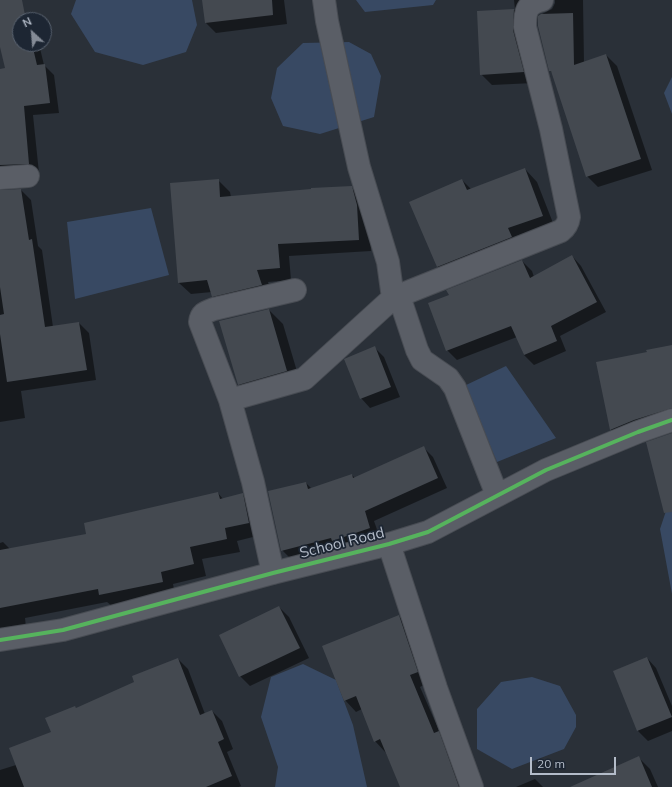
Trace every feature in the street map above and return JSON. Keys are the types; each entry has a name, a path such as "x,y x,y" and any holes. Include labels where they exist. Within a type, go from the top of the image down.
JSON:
{"street":[{"path":"324,0 326,21 359,167 388,262 396,297 422,360 448,378 455,388 497,496"},
{"path":"230,400 304,379 396,297 561,231 566,227 569,217 540,82 525,27 525,17 528,8 534,2 542,0"},
{"path":"0,178 28,176"},
{"path":"273,573 253,482 230,400 200,322 201,317 205,312 295,290"},
{"name":"School Road","path":"0,640 63,630 273,573 389,544 428,532 546,470 638,432 672,420"},
{"path":"389,544 436,688 472,787"}],"water":[{"path":"76,0 192,0 197,25 186,52 143,65 95,52 71,14"},
{"path":"356,0 436,0 433,5 365,12"},
{"path":"349,42 371,54 381,76 374,117 320,134 283,126 271,98 277,68 303,43"},
{"path":"672,77 672,114 664,93"},
{"path":"151,208 169,275 75,299 67,222"},
{"path":"506,366 556,438 497,462 464,386"},
{"path":"672,496 672,594 660,529"},
{"path":"303,664 336,680 353,725 367,787 275,787 278,767 261,717 271,677"},
{"path":"532,677 560,686 576,715 576,727 564,749 512,769 477,749 477,709 501,682"}],"building":[{"path":"0,0 22,0 24,12 12,12 12,52 34,52 37,65 45,64 50,103 24,106 29,164 0,165 0,69 5,68 0,47"},
{"path":"202,0 272,0 273,15 205,23"},
{"path":"514,9 513,30 524,72 480,75 477,11"},
{"path":"573,13 574,65 606,54 641,159 586,177 551,71 549,71 538,26 538,16 541,14"},
{"path":"525,168 543,216 508,228 512,237 437,267 409,202 462,179 467,190"},
{"path":"219,179 220,197 311,188 352,186 357,205 359,240 278,244 280,268 257,270 262,285 212,297 207,280 178,283 170,183"},
{"path":"21,189 29,240 32,239 45,327 79,322 87,370 7,382 0,334 0,315 4,314 0,287 0,190"},
{"path":"572,255 597,302 551,326 557,341 524,355 511,326 446,351 428,303 449,295 446,290 522,260 530,278"},
{"path":"269,309 287,371 238,385 219,321"},
{"path":"672,345 672,408 634,420 610,430 596,362 647,352 646,350"},
{"path":"375,346 391,387 360,399 344,359"},
{"path":"672,433 672,512 664,513 646,442"},
{"path":"424,446 438,478 365,511 370,528 332,541 331,538 281,551 268,491 306,482 308,489 352,474 353,478"},
{"path":"218,492 220,499 243,493 249,523 225,528 227,539 190,547 194,564 161,572 163,582 99,595 98,589 0,608 0,550 86,534 84,523"},
{"path":"279,606 300,648 239,677 219,635"},
{"path":"399,615 418,672 410,675 434,733 439,731 459,787 400,787 380,739 374,742 356,696 344,701 322,646"},
{"path":"647,657 672,717 637,731 613,671"},
{"path":"178,658 200,715 212,710 224,739 218,742 232,776 206,787 24,787 9,748 51,732 45,718 75,706 76,708 134,682 132,676"},
{"path":"639,756 652,787 570,787"}],"cycle path":[{"path":"0,640 63,630 273,573 389,544 428,532 546,470 638,432 672,420"}]}
